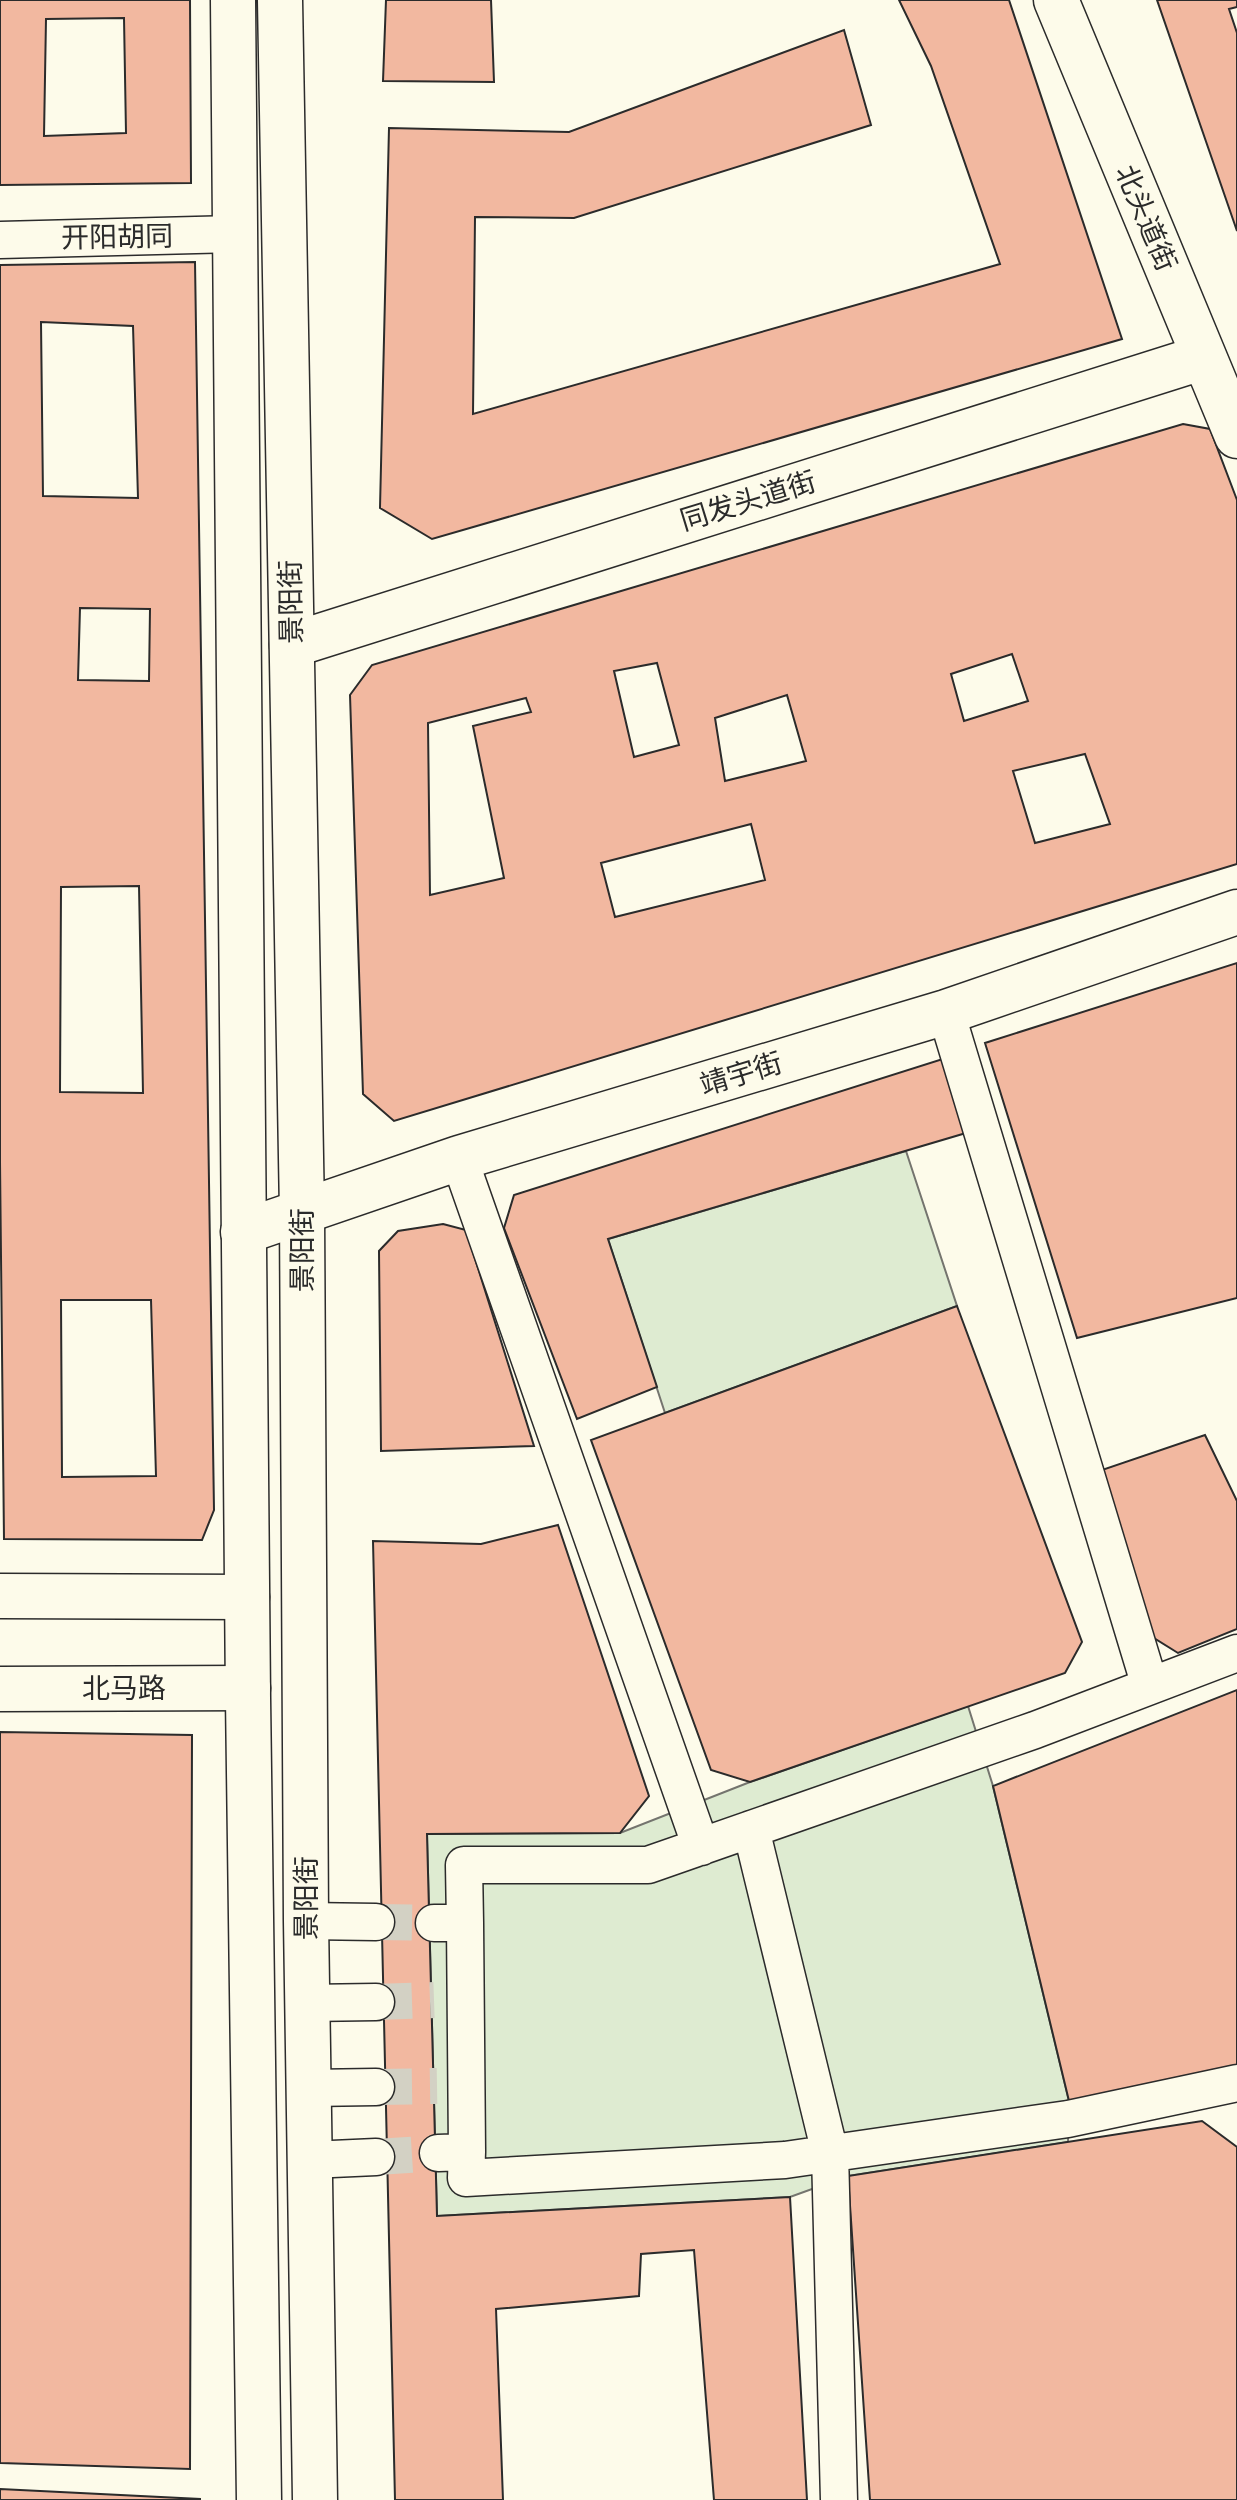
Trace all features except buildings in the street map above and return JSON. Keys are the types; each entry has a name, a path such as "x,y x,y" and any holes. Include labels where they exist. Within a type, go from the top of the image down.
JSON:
{"main road":[{"name":"景阳街","path":"233,0 243,1232 259,2500"},
{"name":"景阳街","path":"280,0 302,1212 306,1921 315,2500"},
{"name":"北头道街","path":"1056,0 1237,436"},
{"name":"同发头道街","path":"292,645 1204,357"},
{"name":"靖宇街","path":"243,1232 459,1158 946,1012 1237,912"},
{"path":"0,1596 247,1597"},
{"name":"北马路","path":"0,1689 248,1688"}],"street":[{"name":"开阳胡同","path":"0,240 235,234"},
{"path":"946,1012 1150,1686"},
{"path":"459,1158 701,1847"},
{"path":"1237,1653 1035,1730 648,1865 464,1865 450,1923 452,2153 466,2178 785,2160 1068,2119 1237,2083"},
{"path":"751,1829 830,2153 839,2500"},
{"path":"306,1921 376,1922"},
{"path":"307,2003 376,2002"},
{"path":"309,2088 376,2087"},
{"path":"310,2160 376,2157"}],"green space":[{"path":"906,1151 957,1306 665,1413 608,1239"},
{"path":"968,1706 993,1786 1069,2101 1068,2142 848,2176 790,2197 437,2216 427,1834 620,1833 750,1782"}],"tunnel":[{"path":"376,1922 434,1923"},
{"path":"376,2002 434,2000"},
{"path":"376,2087 437,2086"},
{"path":"376,2157 438,2153"}]}
